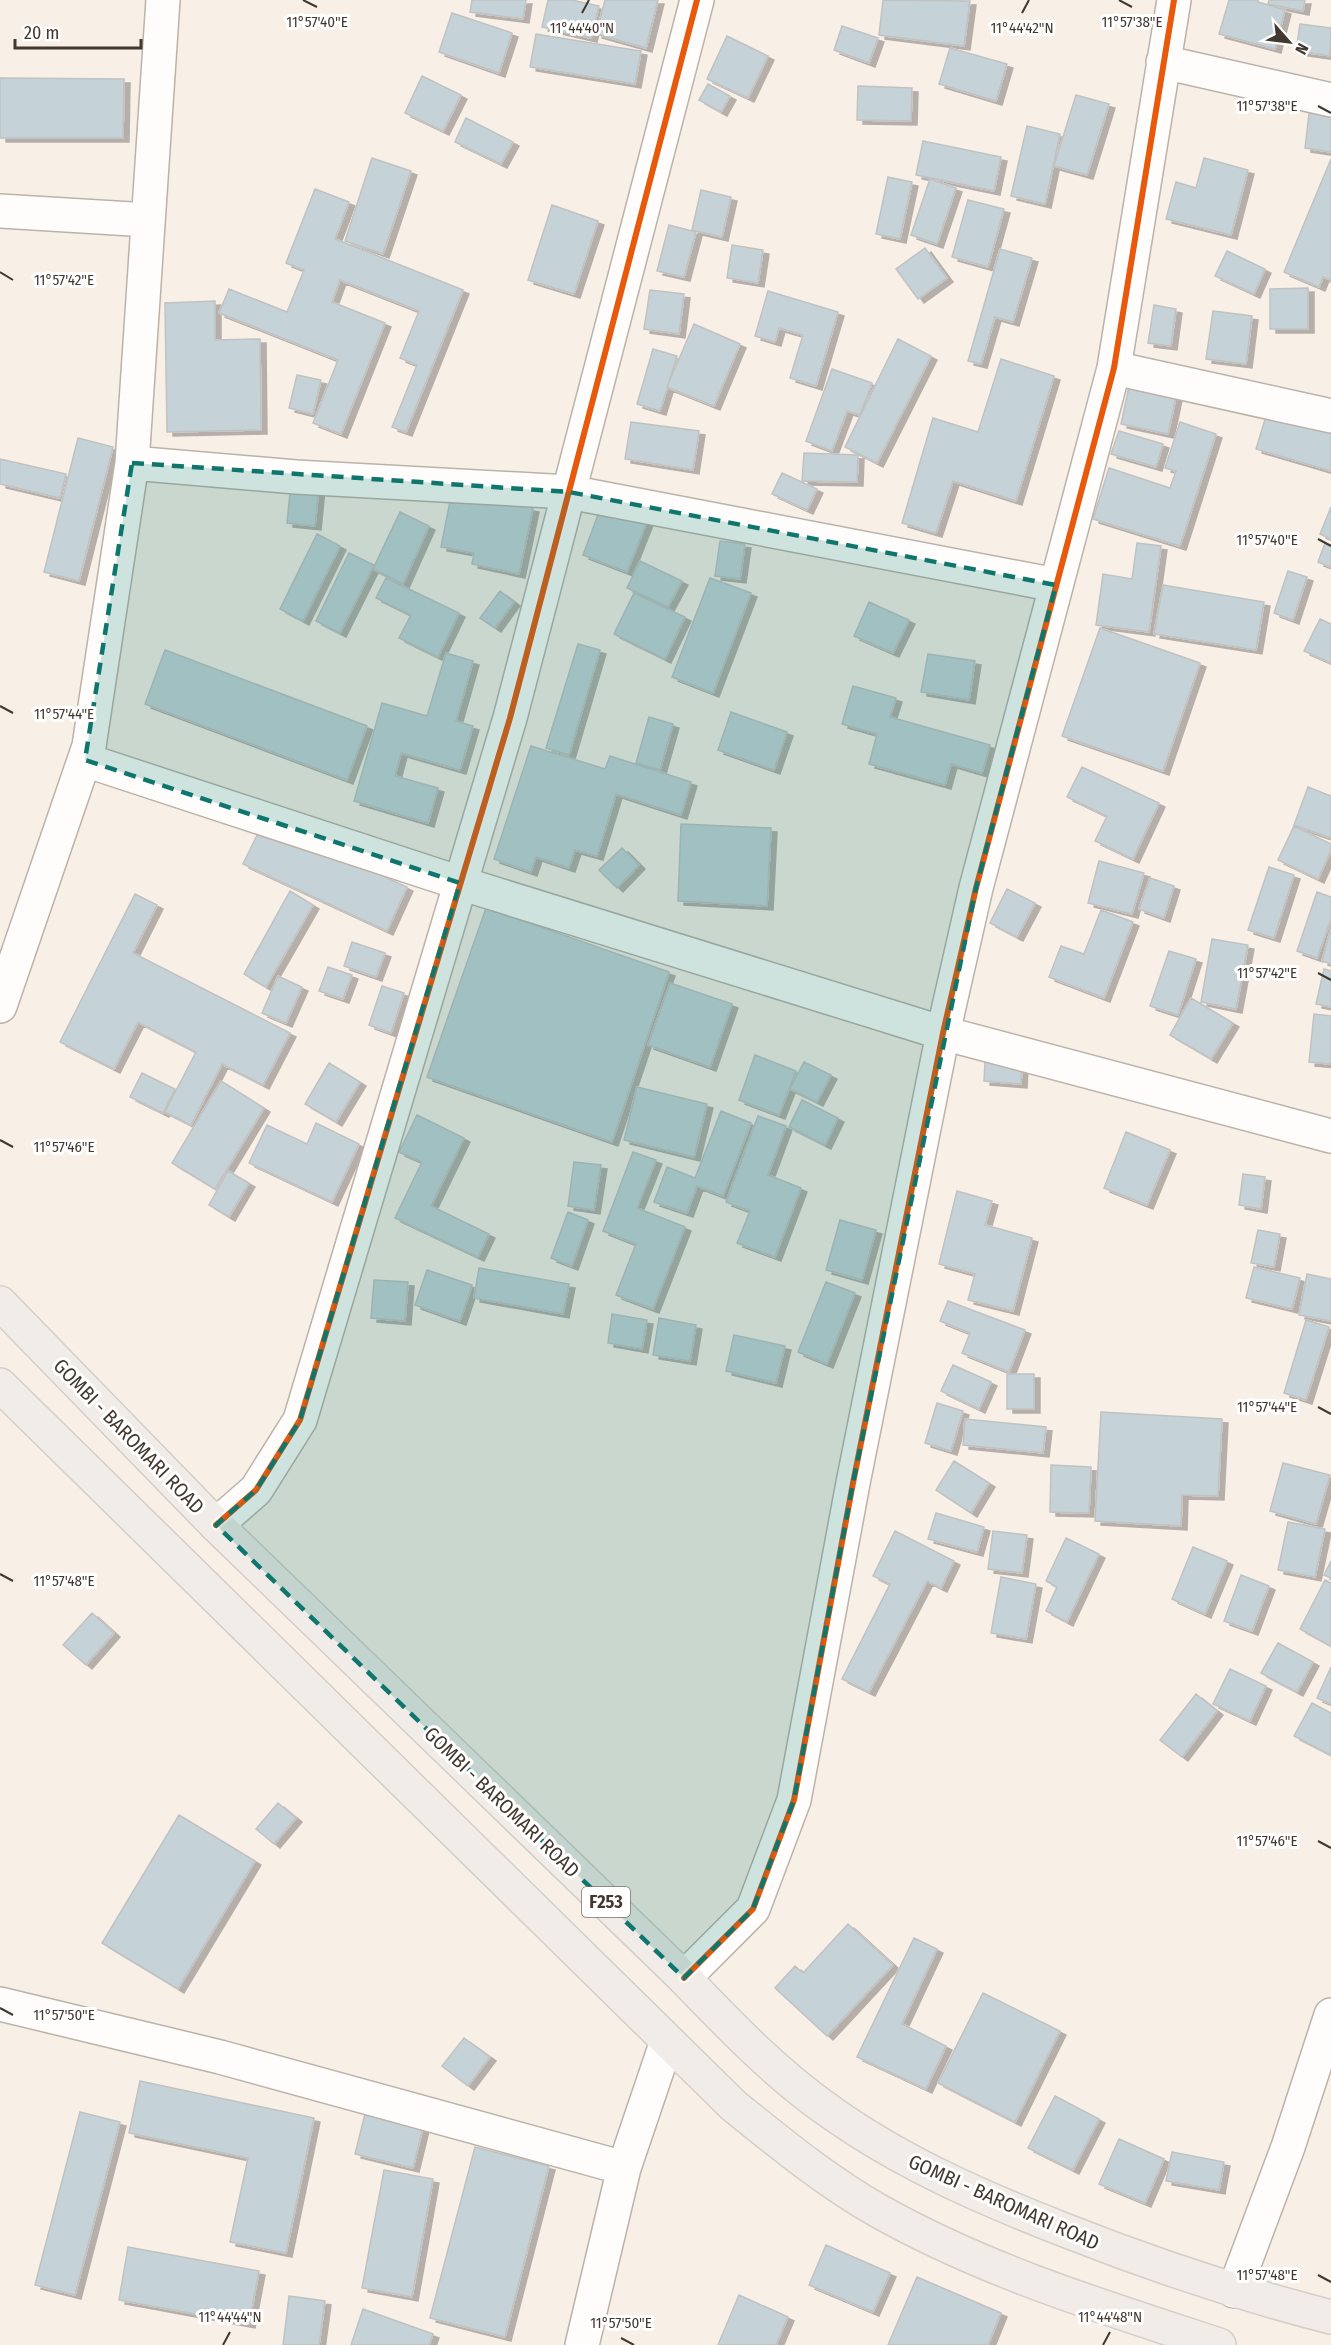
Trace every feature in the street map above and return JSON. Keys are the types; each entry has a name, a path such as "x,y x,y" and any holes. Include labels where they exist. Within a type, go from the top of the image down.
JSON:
{"main road":[{"name":"GOMBI - BAROMARI ROAD","path":"0,1304 216,1525 684,1978 749,2046 831,2113 921,2169 1017,2212 1112,2249 1234,2291 1331,2317"},
{"name":"F253","path":"0,1385 734,2106 801,2160 876,2210 950,2247 1050,2290 1219,2345"}],"street":[{"path":"0,1006 85,760 132,463 163,0"},
{"path":"216,1525 256,1490 300,1420 510,718 697,0"},
{"path":"684,1978 753,1909 794,1800 853,1483 943,1033 976,888 1114,368 1174,0"},
{"path":"1163,62 1331,100"},
{"path":"0,211 148,220"},
{"path":"1114,368 1331,416"},
{"path":"132,463 296,477 568,492 1056,585"},
{"path":"85,760 460,883 943,1033 1331,1136"},
{"path":"0,2004 220,2057 624,2168"},
{"path":"1234,2291 1288,2147 1331,2015"},
{"path":"582,2345 624,2168 668,2041"}],"highlighted area":[{"path":"132,463 569,492 1056,585 976,888 853,1483 794,1800 753,1909 684,1978 216,1525 256,1490 300,1420 460,883 85,760"}],"building":[{"path":"472,0 526,0 523,19 470,12"},
{"path":"548,0 572,0 599,6 591,38 542,27"},
{"path":"605,0 658,0 646,48 596,34"},
{"path":"883,0 970,1 964,46 879,35"},
{"path":"1229,0 1258,0 1258,2 1285,10 1275,49 1219,34"},
{"path":"1269,0 1305,0 1303,11 1268,4"},
{"path":"452,13 512,33 499,73 439,52"},
{"path":"1300,24 1331,28 1330,56 1296,51"},
{"path":"842,26 878,38 869,63 834,50"},
{"path":"536,34 641,51 635,84 530,67"},
{"path":"727,36 768,56 748,98 707,79"},
{"path":"950,48 1007,64 996,101 939,84"},
{"path":"422,76 461,95 443,131 405,113"},
{"path":"0,78 124,79 123,138 0,138"},
{"path":"708,84 730,96 721,112 699,100"},
{"path":"858,86 912,88 911,121 857,120"},
{"path":"1076,95 1109,104 1087,175 1054,166"},
{"path":"1311,97 1331,99 1331,152 1305,148"},
{"path":"466,118 513,142 501,164 455,142"},
{"path":"1027,126 1060,134 1045,204 1011,196"},
{"path":"923,141 1001,157 994,191 916,175"},
{"path":"372,158 411,171 383,254 345,241"},
{"path":"1204,158 1248,170 1231,235 1166,219 1176,182 1196,188"},
{"path":"1331,159 1331,280 1323,277 1319,287 1284,272"},
{"path":"888,177 912,182 900,239 876,234"},
{"path":"930,179 956,188 937,244 911,235"},
{"path":"315,189 349,202 335,239 463,290 406,432 392,427 417,365 400,358 419,311 340,280 332,302 385,323 341,434 313,423 338,360 219,313 229,289 287,312 304,270 286,263"},
{"path":"701,190 731,197 722,237 692,230"},
{"path":"968,200 1004,209 988,267 952,257"},
{"path":"552,205 598,221 574,294 528,280"},
{"path":"669,225 696,232 684,277 657,271"},
{"path":"732,245 763,250 758,283 727,278"},
{"path":"925,248 947,278 918,299 896,269"},
{"path":"1000,249 1032,258 1013,322 995,317 981,364 968,361"},
{"path":"1227,251 1265,269 1254,294 1215,276"},
{"path":"1308,288 1308,329 1270,329 1270,289"},
{"path":"650,290 684,294 679,334 644,329"},
{"path":"768,291 838,312 816,386 790,378 803,335 779,328 775,342 755,336"},
{"path":"215,301 215,340 260,339 261,430 167,432 165,303"},
{"path":"1154,305 1176,309 1171,346 1148,343"},
{"path":"1213,311 1252,316 1246,364 1206,359"},
{"path":"694,324 740,344 714,406 667,387"},
{"path":"898,339 931,356 877,463 845,447"},
{"path":"653,349 677,356 660,411 637,404"},
{"path":"1001,359 1054,376 1016,501 953,481 936,533 902,523 933,418 978,432"},
{"path":"832,369 872,383 860,415 847,411 832,451 806,441"},
{"path":"297,375 321,380 313,414 289,408"},
{"path":"1130,382 1177,392 1168,434 1121,424"},
{"path":"1267,413 1331,432 1331,471 1256,449"},
{"path":"631,422 699,431 693,470 625,459"},
{"path":"1180,422 1216,434 1180,546 1093,519 1109,468 1170,488 1176,471 1165,468"},
{"path":"1119,431 1163,444 1156,467 1111,454"},
{"path":"78,438 113,447 79,581 44,572"},
{"path":"804,453 858,455 857,482 802,481"},
{"path":"0,459 66,474 60,498 0,484"},
{"path":"782,473 817,489 807,510 772,494"},
{"path":"291,483 319,486 315,526 287,523"},
{"path":"452,491 533,508 519,574 472,564 474,553 441,547"},
{"path":"605,496 650,514 627,572 583,555"},
{"path":"1331,507 1331,539 1320,534"},
{"path":"400,512 429,526 403,584 373,569"},
{"path":"317,534 340,546 303,621 280,609"},
{"path":"720,541 745,544 740,579 715,576"},
{"path":"1137,543 1161,546 1149,632 1096,625 1103,574 1132,579"},
{"path":"1325,543 1331,545 1331,567 1318,562"},
{"path":"349,553 374,565 340,633 316,621"},
{"path":"640,561 682,581 668,607 627,588"},
{"path":"1288,571 1307,577 1293,620 1274,613"},
{"path":"386,578 459,613 438,657 399,638 411,615 376,598"},
{"path":"710,578 751,593 713,693 672,677"},
{"path":"1163,585 1264,602 1256,650 1154,634"},
{"path":"500,591 514,602 495,628 480,618"},
{"path":"634,593 685,617 665,659 614,634"},
{"path":"869,602 909,620 893,653 854,636"},
{"path":"1320,619 1331,624 1331,663 1304,651"},
{"path":"1100,628 1200,663 1163,771 1062,736"},
{"path":"578,644 600,650 569,755 546,748"},
{"path":"165,650 367,726 347,780 145,704"},
{"path":"446,653 473,661 456,721 473,726 460,770 401,753 395,776 438,788 428,823 354,801 382,703 427,716"},
{"path":"928,654 975,661 969,700 921,692"},
{"path":"853,686 896,698 890,717 990,745 982,773 951,764 945,785 869,764 877,734 842,724"},
{"path":"731,712 787,732 774,770 718,750"},
{"path":"649,717 673,724 660,770 636,763"},
{"path":"531,746 605,769 610,756 691,782 681,815 616,794 597,856 575,850 569,868 536,857 531,872 494,859"},
{"path":"1082,767 1159,803 1133,859 1095,841 1107,816 1067,797"},
{"path":"1308,787 1331,796 1331,838 1294,825"},
{"path":"264,821 407,887 387,931 243,864"},
{"path":"681,824 771,828 767,906 678,901"},
{"path":"1294,826 1331,844 1331,850 1318,879 1278,860"},
{"path":"622,848 639,865 617,888 599,870"},
{"path":"1099,861 1144,873 1132,914 1088,903"},
{"path":"1269,867 1294,875 1274,938 1248,930"},
{"path":"1150,878 1174,886 1164,918 1139,909"},
{"path":"1007,889 1035,903 1017,937 990,923"},
{"path":"290,891 313,905 266,987 244,974"},
{"path":"1317,892 1331,897 1331,919 1317,958 1297,951"},
{"path":"135,894 157,905 133,953 290,1033 263,1085 222,1064 191,1125 165,1112 196,1052 138,1022 114,1069 60,1042"},
{"path":"486,908 669,972 612,1142 427,1077"},
{"path":"1101,910 1133,922 1104,998 1049,977 1061,946 1084,954"},
{"path":"1331,928 1331,964 1322,961"},
{"path":"1212,939 1248,945 1236,1009 1201,1002"},
{"path":"352,942 385,953 376,977 344,966"},
{"path":"1169,951 1196,959 1178,1015 1150,1006"},
{"path":"328,967 352,975 343,999 319,991"},
{"path":"1324,969 1331,971 1331,1007 1316,1004"},
{"path":"278,976 302,987 286,1023 262,1013"},
{"path":"670,983 732,1004 710,1067 648,1045"},
{"path":"382,986 404,993 391,1033 369,1025"},
{"path":"1191,998 1233,1023 1211,1059 1170,1035"},
{"path":"1314,1014 1331,1016 1331,1064 1309,1062"},
{"path":"986,1044 1023,1046 1021,1084 984,1081"},
{"path":"755,1055 796,1071 779,1115 739,1100"},
{"path":"804,1062 831,1075 817,1102 790,1089"},
{"path":"329,1063 360,1082 336,1122 305,1104"},
{"path":"142,1073 175,1089 163,1113 130,1097"},
{"path":"221,1081 264,1108 215,1189 172,1163"},
{"path":"637,1087 707,1104 694,1157 624,1140"},
{"path":"802,1100 838,1118 825,1145 789,1127"},
{"path":"721,1111 751,1123 723,1196 697,1186 687,1213 654,1202 667,1167 695,1178"},
{"path":"417,1115 464,1138 431,1206 489,1234 478,1257 395,1218 422,1162 399,1152"},
{"path":"758,1116 786,1126 768,1175 801,1188 775,1257 737,1243 750,1211 726,1202"},
{"path":"316,1123 359,1144 332,1202 249,1163 267,1125 307,1144"},
{"path":"1126,1132 1170,1150 1147,1205 1104,1188"},
{"path":"633,1152 656,1160 637,1208 685,1227 653,1309 616,1295 636,1244 603,1231"},
{"path":"574,1162 601,1165 594,1210 568,1206"},
{"path":"228,1171 249,1183 229,1217 209,1205"},
{"path":"1243,1174 1265,1177 1261,1209 1239,1205"},
{"path":"957,1191 992,1201 985,1225 1032,1238 1013,1311 968,1300 975,1274 939,1264"},
{"path":"568,1212 588,1220 572,1266 551,1258"},
{"path":"840,1220 876,1230 862,1280 826,1270"},
{"path":"1258,1230 1280,1234 1274,1267 1251,1263"},
{"path":"1254,1267 1300,1278 1292,1309 1246,1298"},
{"path":"479,1268 569,1284 563,1314 474,1298"},
{"path":"427,1270 472,1285 460,1321 415,1305"},
{"path":"1307,1274 1331,1279 1331,1321 1299,1315"},
{"path":"374,1280 408,1282 405,1321 371,1318"},
{"path":"826,1282 855,1293 827,1364 798,1352"},
{"path":"948,1301 1025,1330 1009,1372 962,1353 970,1333 940,1321"},
{"path":"612,1314 647,1320 642,1349 608,1343"},
{"path":"659,1318 696,1325 690,1361 653,1355"},
{"path":"1306,1320 1329,1327 1306,1400 1284,1393"},
{"path":"734,1335 785,1346 776,1383 726,1371"},
{"path":"953,1365 991,1382 979,1409 941,1391"},
{"path":"1007,1374 1034,1374 1034,1409 1007,1409"},
{"path":"937,1403 963,1411 951,1451 925,1443"},
{"path":"1101,1412 1222,1419 1218,1496 1182,1495 1181,1526 1095,1521"},
{"path":"965,1419 1046,1427 1043,1453 963,1445"},
{"path":"954,1461 989,1483 971,1513 936,1490"},
{"path":"1283,1463 1330,1475 1316,1524 1270,1511"},
{"path":"1051,1465 1091,1467 1089,1513 1050,1512"},
{"path":"936,1513 984,1527 977,1552 928,1539"},
{"path":"1288,1522 1325,1529 1315,1577 1278,1570"},
{"path":"895,1531 954,1561 941,1588 927,1581 869,1692 842,1679 890,1584 873,1576"},
{"path":"993,1531 1027,1535 1022,1573 988,1569"},
{"path":"1066,1538 1099,1554 1067,1622 1046,1611 1057,1587 1046,1581"},
{"path":"1193,1547 1227,1561 1205,1614 1172,1599"},
{"path":"1331,1561 1331,1578 1324,1575"},
{"path":"1241,1575 1269,1586 1252,1631 1224,1621"},
{"path":"1001,1577 1036,1584 1026,1639 991,1633"},
{"path":"1325,1580 1331,1583 1331,1646 1300,1629"},
{"path":"92,1613 114,1633 86,1665 63,1645"},
{"path":"1278,1643 1313,1662 1297,1692 1261,1673"},
{"path":"1331,1667 1331,1704 1317,1698"},
{"path":"1230,1669 1266,1686 1250,1721 1213,1704"},
{"path":"1196,1694 1217,1711 1182,1757 1160,1740"},
{"path":"1312,1703 1331,1713 1331,1755 1294,1736"},
{"path":"278,1803 296,1818 274,1844 256,1829"},
{"path":"179,1815 255,1861 178,1989 102,1943"},
{"path":"848,1924 893,1965 827,2036 775,1988 795,1966 803,1973"},
{"path":"914,1938 937,1949 902,2024 946,2046 926,2089 857,2057"},
{"path":"983,1993 1060,2031 1015,2122 938,2083"},
{"path":"464,2038 490,2057 468,2086 442,2066"},
{"path":"140,2081 314,2118 286,2253 230,2242 248,2158 129,2133"},
{"path":"1055,2096 1099,2119 1073,2170 1028,2148"},
{"path":"80,2112 120,2122 75,2295 35,2285"},
{"path":"365,2114 423,2127 413,2168 355,2154"},
{"path":"1119,2139 1164,2159 1145,2203 1099,2184"},
{"path":"475,2147 549,2166 505,2337 430,2318"},
{"path":"1172,2152 1224,2162 1219,2190 1166,2181"},
{"path":"384,2170 433,2179 412,2297 362,2288"},
{"path":"826,2245 890,2273 873,2312 809,2285"},
{"path":"128,2247 259,2271 249,2324 119,2300"},
{"path":"917,2277 1001,2313 988,2345 888,2345"},
{"path":"739,2295 788,2317 776,2345 718,2345"},
{"path":"289,2296 325,2301 319,2345 283,2345"},
{"path":"363,2309 433,2334 429,2345 351,2345"}],"cycle path":[{"path":"216,1525 256,1490 300,1420 510,718 697,0"},
{"path":"684,1978 753,1909 794,1800 853,1483 943,1033 976,888 1114,368 1174,0"}]}
